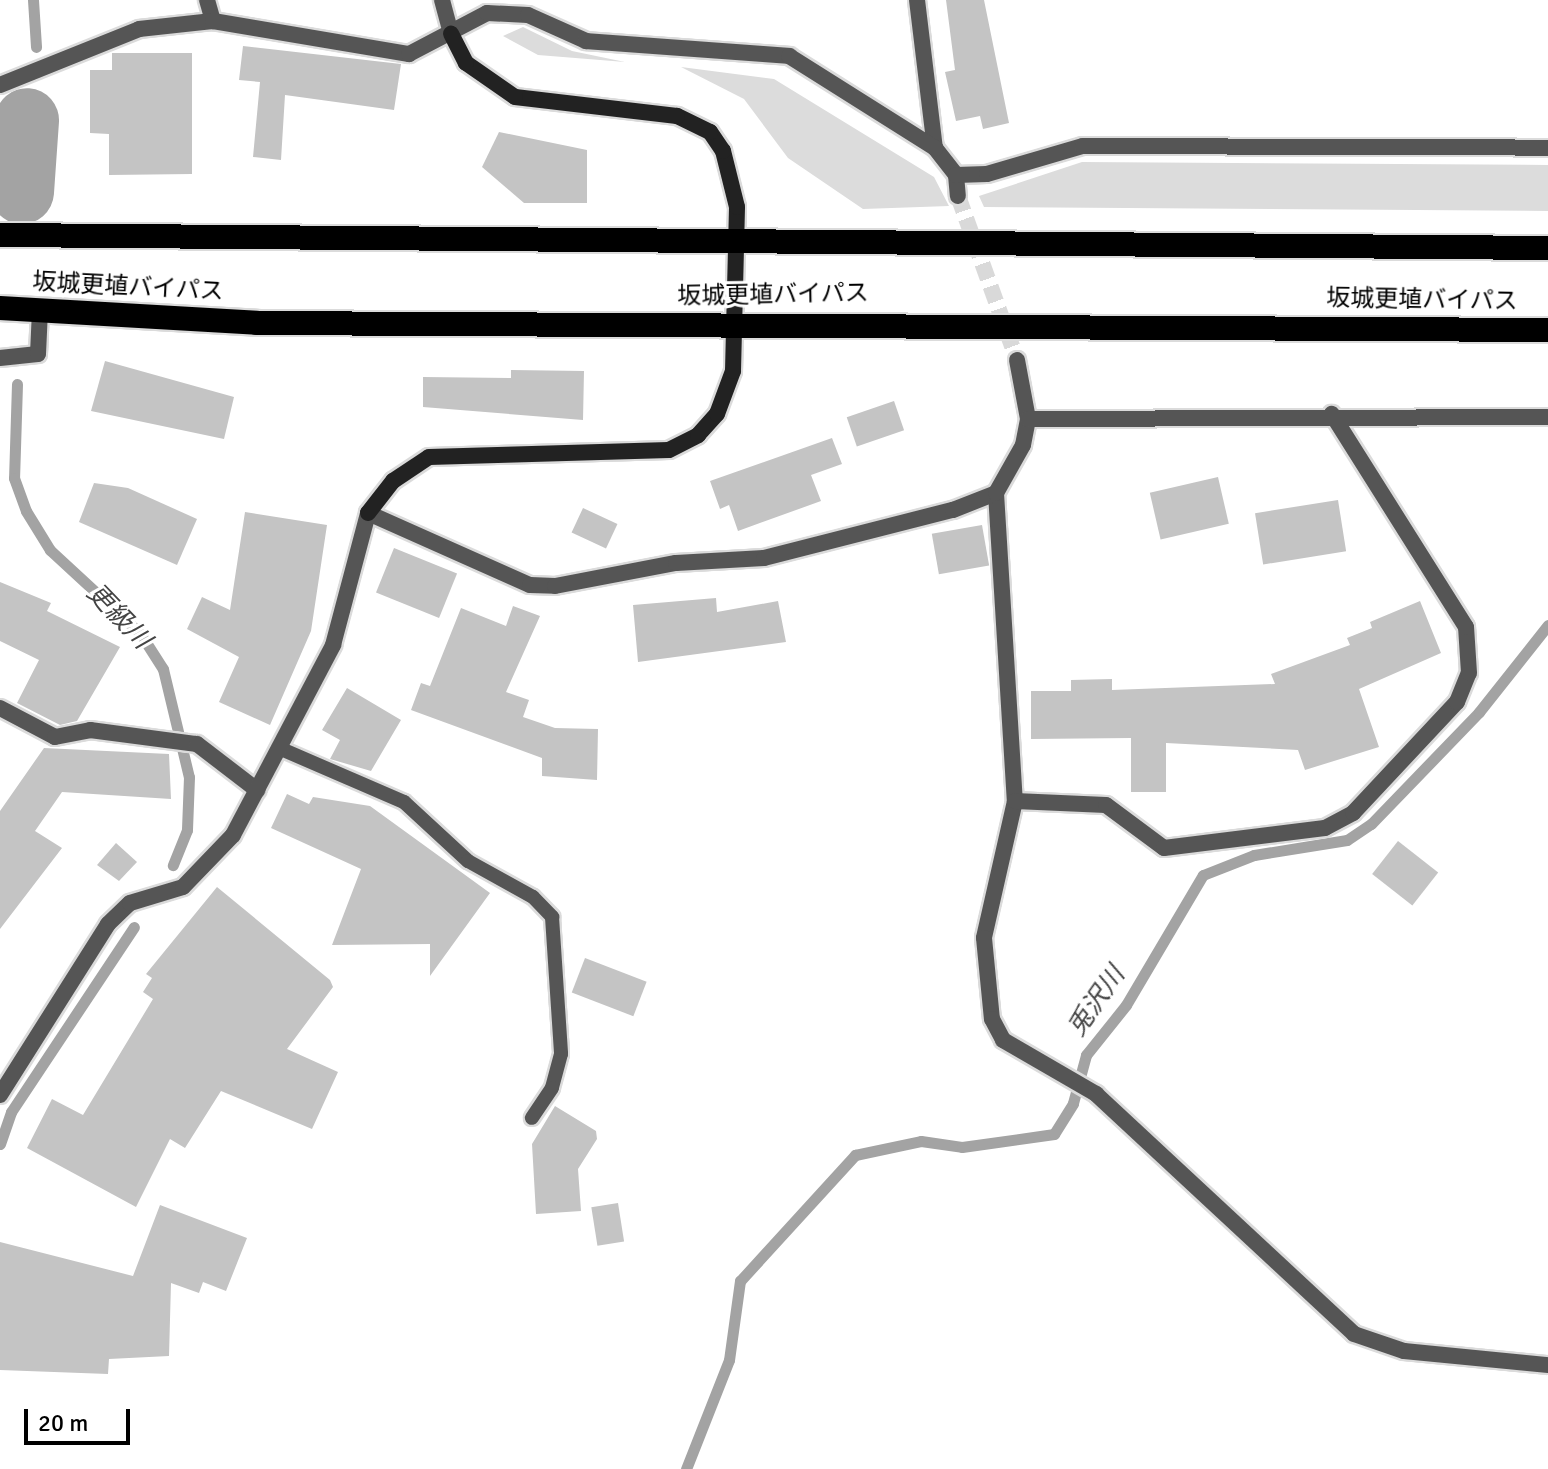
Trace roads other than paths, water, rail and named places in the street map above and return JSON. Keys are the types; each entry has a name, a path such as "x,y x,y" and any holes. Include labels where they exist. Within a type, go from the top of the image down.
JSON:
{"highway":[{"name":"坂城更埴バイパス","path":"0,235 1548,248"},
{"name":"坂城更埴バイパス","path":"0,308 257,323 735,321 1548,330"}],"street":[{"path":"207,0 213,21"},
{"path":"0,1095 108,924 130,903 183,887 210,865 257,790 333,645 368,513 393,481 429,457 628,457 669,450 698,435 728,394 735,321 734,188 710,132 677,116 515,97 466,63 451,34 442,0"},
{"path":"917,0 935,148"},
{"path":"0,85 139,29 213,21 409,54 487,13 528,15 586,41 789,56 935,148 956,175 958,196"},
{"path":"956,175 987,174 1083,146 1548,148"},
{"path":"0,358 38,354 40,310"},
{"path":"1017,360 1028,419 1023,445 996,493 1015,801 984,938 992,1019 1003,1040 1091,1091 1354,1334 1404,1351 1548,1365"},
{"path":"1028,419 1332,414 1548,417"},
{"path":"1015,801 1106,805 1164,848 1325,828 1353,813 1457,702 1469,673 1466,627 1332,414"},
{"path":"368,513 530,585 555,586 676,563 764,558 876,533 996,493"},
{"path":"0,708 55,737 90,730 197,744 257,790"}],"lane":[{"path":"279,748 404,802 468,861 504,880 552,917 559,947 561,1054 532,1118"}],"waterway":[{"name":"更級川","path":"33,0 36,47"},
{"name":"更級川","path":"22,192 27,120"},
{"name":"更級川","path":"17,384 14,478 26,511 50,550 140,633 163,669 189,777 187,830 173,865"},
{"name":"兎沢川","path":"686,1469 729,1360 740,1281 855,1155 921,1141 962,1147 1054,1134 1073,1103 1086,1055 1126,1005 1203,875 1254,855 1347,840 1371,824 1479,712 1548,625"},
{"name":"更級川","path":"0,1144 11,1112 134,927"}],"tunnel":[{"path":"958,196 1017,360"}]}
